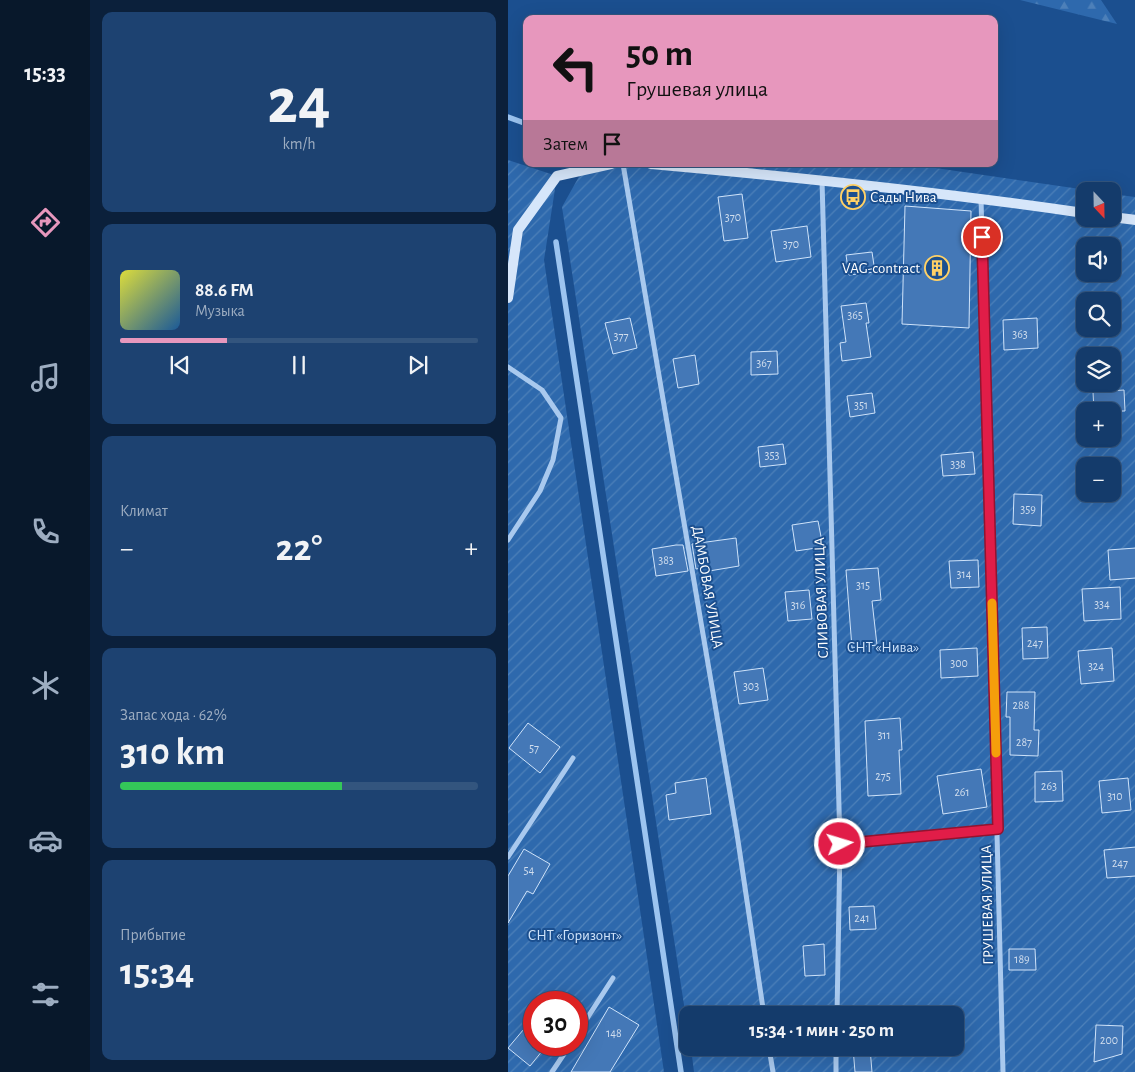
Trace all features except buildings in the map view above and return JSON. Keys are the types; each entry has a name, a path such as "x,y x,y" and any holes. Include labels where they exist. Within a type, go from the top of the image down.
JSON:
{"street":[{"path":"508,298 518,230 557,176 598,167"},
{"name":"ДАМБОВАЯ УЛИЦА","path":"624,167 737,834 763,1006"},
{"path":"683,167 822,180 1076,211"},
{"name":"СЛИВОВАЯ УЛИЦА","path":"822,180 840,844 837,1006"},
{"name":"ГРУШЕВАЯ УЛИЦА","path":"981,198 1003,1072"},
{"path":"1121,218 1136,220"},
{"path":"508,367 542,390 561,418 553,460 540,491 508,540"},
{"path":"508,856 573,758"},
{"path":"840,844 998,829"},
{"path":"588,1017 613,978"},
{"path":"552,1072 563,1056"},
{"path":"770,1056 772,1072"},
{"path":"836,1056 836,1072"}],"green space":[{"path":"1020,0 1101,0 1117,24"},
{"name":"СНТ «Горизонт»","path":"508,160 523,165 523,167 529,167 557,176 544,260 664,1072 508,1072"},
{"name":"СНТ «Нива»","path":"584,167 929,167 1076,188 1076,228 1120,228 1121,195 1135,197 1135,1072 694,1072 692,1056 964,1056 964,1006 684,1006 562,207"}],"waterway":[{"path":"508,117 523,123"},
{"path":"556,242 681,1072"}],"slow traffic":[{"path":"992,603 996,753"}],"place":[{"name":"Сады Нива","path":"853,197"},
{"name":"VAG-contract","path":"937,268"}],"route":[{"path":"840,844 998,829 982,237"}]}
